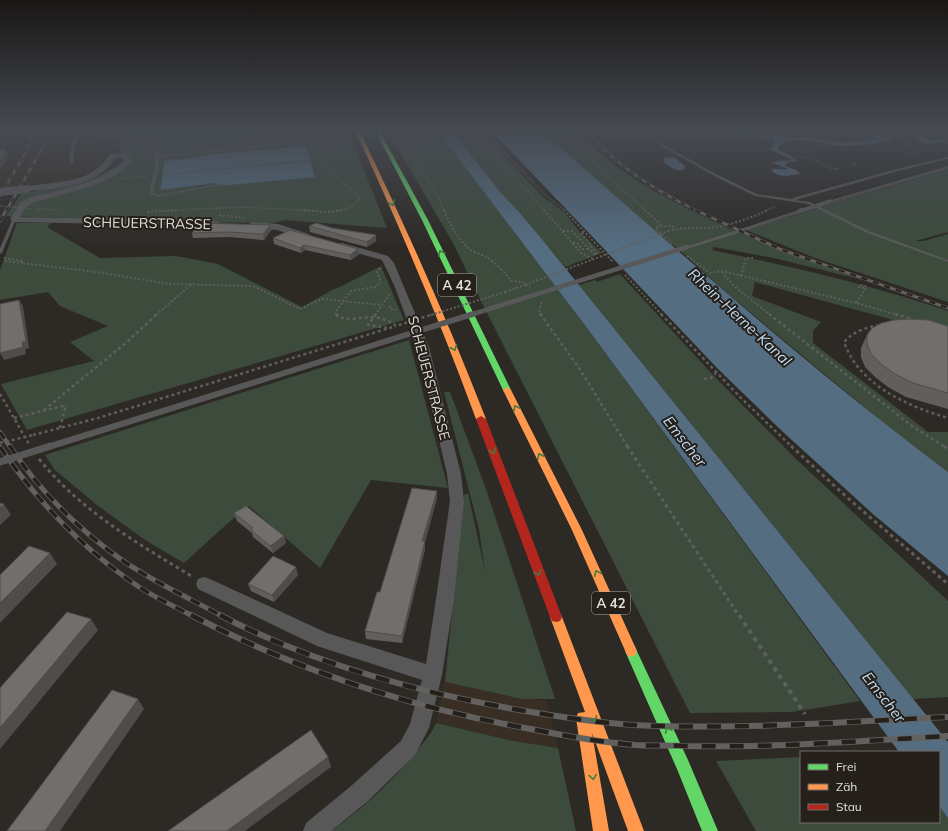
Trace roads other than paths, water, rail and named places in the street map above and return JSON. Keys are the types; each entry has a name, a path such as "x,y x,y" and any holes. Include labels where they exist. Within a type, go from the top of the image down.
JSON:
{"highway":[{"name":"A 42","path":"375,169 401,223 460,362 636,831"},
{"name":"A 42","path":"398,169 419,208 533,443 578,530 683,765 710,831"},
{"path":"575,670 601,831"},
{"path":"683,765 712,811"}],"street":[{"path":"0,192 64,184 89,176 102,169"},
{"path":"14,220 23,205 29,201 95,181 118,169"},
{"name":"SCHEUERSTRASSE","path":"14,220 224,224"},
{"path":"240,225 278,227 317,239"},
{"name":"SCHEUERSTRASSE","path":"314,831 359,794 408,748 419,728 433,675 445,599 457,501 454,474 423,347 389,263 385,258 376,254 331,243"},
{"path":"204,584 323,640 433,675"}],"lane":[{"path":"157,169 151,194 157,196 223,184"},
{"path":"704,169 756,195 767,198 781,198 809,203 880,237 948,261"},
{"path":"793,200 901,169"},
{"path":"0,462 830,201 942,169"},
{"path":"0,253 14,220"}],"water":[{"path":"163,169 224,169 163,175"},
{"path":"228,169 312,169 315,177 218,186 215,183 160,190 163,175"},
{"name":"Emscher","path":"466,169 482,169 501,193 520,213 948,742 948,818 940,807 940,751 898,751 593,336"},
{"name":"Rhein-Herne-Kanal","path":"528,169 585,169 751,314 848,394 948,472 948,576 874,515 782,431 719,370"},
{"path":"673,169 684,169 681,170"},
{"path":"771,170 784,170 796,170 800,174 785,176 778,175"}],"tram line":[{"path":"0,465 802,212 945,169"}],"railway":[{"path":"0,196 16,169"},
{"path":"6,211 30,169"},
{"path":"627,169 651,186 696,210"},
{"path":"0,221 6,210"},
{"path":"696,210 782,250 948,308"},
{"path":"0,432 10,447"},
{"path":"10,446 23,465 54,502 91,536 129,565 221,616"},
{"path":"0,447 14,467 63,523 99,557 139,587 159,599 231,635 314,670 356,685 443,710 487,720 557,734 635,745 751,746 817,744 948,736"},
{"path":"221,616 291,648 366,674 404,685 480,703 576,719 634,725 712,727 791,725 948,717"}]}
